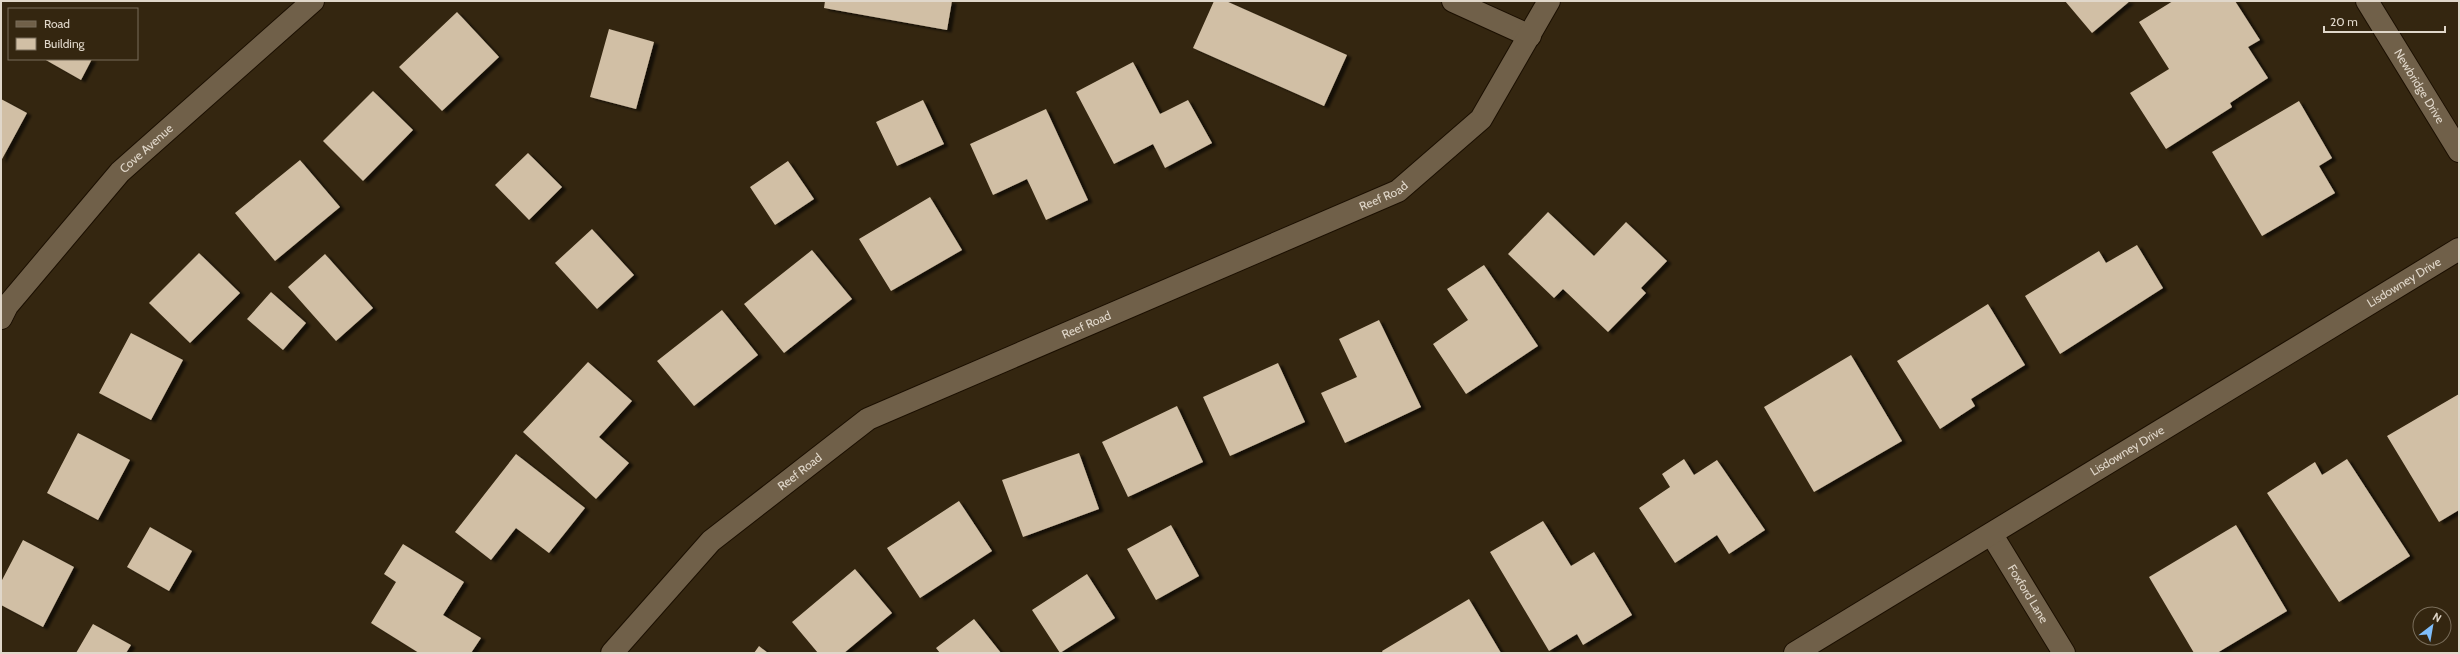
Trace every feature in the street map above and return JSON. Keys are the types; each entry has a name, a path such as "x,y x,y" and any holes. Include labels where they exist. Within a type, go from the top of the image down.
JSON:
{"street":[{"name":"Cove Avenue","path":"3,309 120,172 314,1"},
{"path":"1453,1 1530,36"},
{"name":"Reef Road","path":"612,653 711,541 868,419 1398,191 1481,119 1549,1"},
{"name":"Newbridge Drive","path":"2367,1 2459,150"},
{"name":"Lisdowney Drive","path":"1795,653 1992,535 2459,249"},
{"name":"Foxford Lane","path":"1992,535 2064,653"}],"building":[{"path":"825,1 952,1 947,30 824,8"},
{"path":"1214,1 1226,1 1347,55 1324,106 1193,48"},
{"path":"2065,1 2130,1 2092,33"},
{"path":"2173,1 2235,1 2260,40 2248,47 2268,78 2230,103 2232,107 2166,149 2130,93 2169,69 2139,22"},
{"path":"457,12 499,57 442,111 399,67"},
{"path":"609,29 654,42 636,109 590,97"},
{"path":"46,60 91,60 81,80"},
{"path":"1133,62 1160,114 1188,100 1212,143 1165,168 1153,144 1114,164 1076,92"},
{"path":"373,91 413,130 363,181 323,141"},
{"path":"1,99 27,113 1,161"},
{"path":"923,100 944,144 897,166 876,122"},
{"path":"2299,101 2332,158 2319,166 2335,193 2262,236 2212,152"},
{"path":"1046,109 1088,200 1046,220 1027,179 993,195 970,144"},
{"path":"528,153 562,187 529,220 495,185"},
{"path":"300,160 340,207 275,261 235,213"},
{"path":"788,161 814,199 775,225 750,187"},
{"path":"930,197 962,250 891,291 859,239"},
{"path":"1548,212 1594,256 1626,222 1667,261 1641,288 1646,293 1608,332 1563,289 1554,298 1508,254"},
{"path":"592,229 634,275 597,309 555,263"},
{"path":"2137,245 2163,288 2060,354 2025,296 2099,251 2106,263"},
{"path":"812,250 852,299 784,353 744,304"},
{"path":"199,253 240,293 190,343 149,303"},
{"path":"325,254 373,308 336,341 288,287"},
{"path":"1484,265 1538,346 1466,394 1433,344 1468,320 1447,289"},
{"path":"271,292 306,323 283,350 247,319"},
{"path":"1988,304 2025,365 1971,399 1975,406 1940,429 1897,361"},
{"path":"722,310 758,355 694,406 657,361"},
{"path":"1379,320 1421,407 1345,443 1321,393 1357,377 1339,339"},
{"path":"131,333 183,360 151,420 99,393"},
{"path":"1851,355 1902,441 1814,492 1764,407"},
{"path":"588,362 632,401 599,437 629,463 596,499 523,432"},
{"path":"1278,363 1305,422 1230,456 1203,397"},
{"path":"2459,394 2459,510 2439,522 2387,436"},
{"path":"1177,406 1203,462 1128,497 1102,442"},
{"path":"78,433 130,460 98,520 47,493"},
{"path":"1079,453 1099,509 1023,537 1002,480"},
{"path":"516,454 585,508 549,553 516,528 491,560 455,532"},
{"path":"1684,459 1694,475 1717,460 1765,530 1729,554 1717,535 1675,563 1639,508 1670,487 1662,474"},
{"path":"2347,459 2410,556 2339,602 2267,493 2315,462 2322,475"},
{"path":"959,501 992,551 920,598 887,548"},
{"path":"1543,521 1571,566 1594,552 1632,615 1583,645 1577,634 1549,651 1490,552"},
{"path":"1171,525 1199,576 1156,600 1127,549"},
{"path":"2236,525 2287,611 2217,653 2194,653 2149,577"},
{"path":"150,527 192,551 169,591 127,567"},
{"path":"23,540 74,567 43,627 1,605 1,582"},
{"path":"403,544 464,582 443,615 481,638 471,653 419,653 371,623 396,582 384,574"},
{"path":"855,569 892,613 844,653 818,653 792,622"},
{"path":"1087,574 1115,618 1060,653 1032,610"},
{"path":"1469,599 1501,653 1383,653 1382,651"},
{"path":"974,619 1001,653 940,653 936,648"},
{"path":"93,624 131,645 126,653 76,653"},
{"path":"759,646 768,653 754,653"}]}
